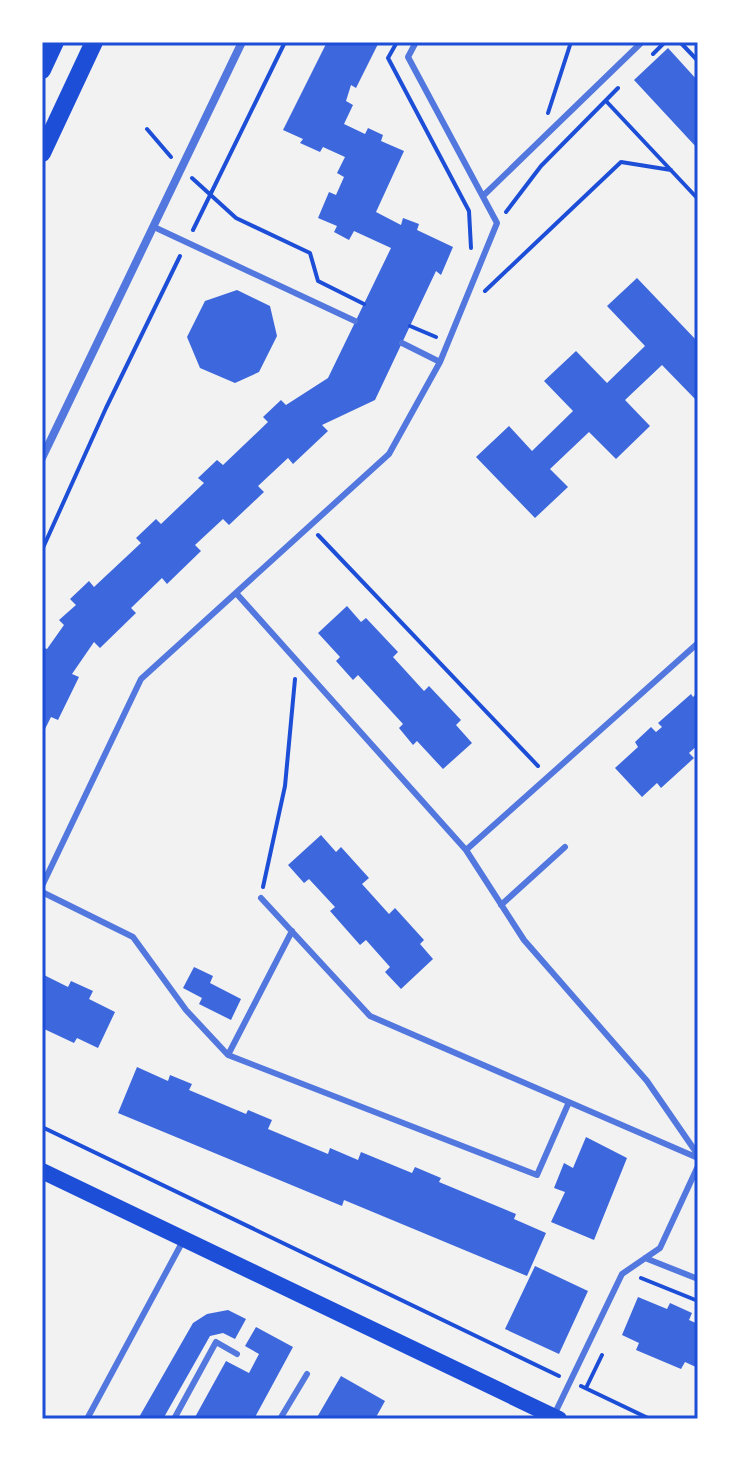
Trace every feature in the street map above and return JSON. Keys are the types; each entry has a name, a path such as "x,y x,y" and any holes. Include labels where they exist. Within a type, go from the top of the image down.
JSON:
{"main road":[{"path":"42,70 55,42"},
{"path":"42,153 94,42"},
{"path":"42,1171 556,1418"}],"street":[{"path":"42,458 242,42"}],"lane":[{"path":"416,42 408,57 497,223 440,362 389,454 141,679 42,889 133,937 186,1010 228,1055 537,1175 569,1102"},
{"path":"484,195 642,42"},
{"path":"154,227 355,321"},
{"path":"402,343 440,362"},
{"path":"236,593 466,850 524,940 647,1081 698,1156"},
{"path":"466,850 698,643"},
{"path":"501,905 565,847"},
{"path":"261,898 370,1016 698,1156"},
{"path":"228,1055 292,931"},
{"path":"556,1418 570,1381 622,1274 660,1248 698,1166"},
{"path":"87,1419 184,1239"},
{"path":"645,1258 698,1279"},
{"path":"174,1419 216,1342 237,1354"},
{"path":"280,1419 307,1374"}],"path":[{"path":"42,550 106,408 285,42"},
{"path":"397,42 388,58 469,211 471,252"},
{"path":"539,142 571,42"},
{"path":"680,42 698,61"},
{"path":"497,223 541,166 606,101 698,199"},
{"path":"459,317 621,162 671,170"},
{"path":"211,195 236,218 310,253 318,281 364,304"},
{"path":"410,326 435,338 441,324"},
{"path":"309,526 548,777"},
{"path":"261,898 285,786 296,660"},
{"path":"42,1127 650,1419"},
{"path":"638,1277 698,1301"},
{"path":"586,1388 606,1347"}],"building":[{"path":"327,42 378,44 356,88 351,85 346,101 353,105 344,124 365,134 368,128 383,135 381,141 404,151 376,212 401,225 403,218 419,224 417,230 453,247 441,275 436,271 375,400 322,425 328,431 293,464 288,458 258,486 264,492 229,525 223,519 195,545 201,551 167,584 162,578 131,608 136,613 100,648 94,642 72,674 79,677 58,720 51,717 42,735 42,647 47,649 64,625 59,620 76,605 70,599 89,581 94,587 141,543 136,538 156,519 161,524 204,483 198,478 217,460 223,465 268,422 263,417 281,400 286,405 328,378 391,248 354,231 349,240 334,232 337,226 318,218 329,192 336,195 344,177 337,173 345,157 323,147 320,152 300,143 303,139 283,130"},
{"path":"668,48 698,81 698,149 634,80"},
{"path":"637,278 698,342 698,397 696,400 662,365 625,400 650,426 616,459 589,432 550,469 568,487 535,518 476,457 509,426 532,451 573,411 544,381 576,351 607,383 645,346 607,306"},
{"path":"237,290 270,306 277,336 259,372 235,383 200,368 187,337 205,301"},
{"path":"347,606 361,622 366,618 398,652 393,657 424,691 429,686 461,720 456,725 472,743 443,769 417,741 413,745 399,728 403,724 358,675 353,680 336,661 340,657 318,633"},
{"path":"698,692 698,745 689,753 694,758 661,788 657,783 642,797 615,768 638,747 635,742 651,727 656,732 662,727 658,723 691,694 693,697"},
{"path":"321,835 336,852 341,847 369,878 362,884 389,914 395,908 424,940 420,944 433,959 401,989 385,972 390,967 366,940 360,945 330,911 335,907 309,879 304,883 288,865"},
{"path":"194,967 213,976 210,983 241,999 231,1020 199,1004 202,998 183,988"},
{"path":"42,974 68,987 71,981 93,991 89,999 115,1012 98,1048 77,1038 74,1043 42,1028"},
{"path":"137,1067 168,1081 170,1075 192,1084 189,1090 246,1114 248,1110 272,1120 268,1129 328,1154 330,1148 358,1160 361,1152 412,1173 415,1167 441,1178 439,1182 516,1214 514,1219 546,1233 527,1276 344,1200 342,1206 118,1113"},
{"path":"586,1137 627,1158 594,1240 551,1222 565,1192 554,1188 564,1163 573,1168"},
{"path":"535,1266 588,1291 559,1354 505,1329"},
{"path":"638,1297 667,1309 670,1303 692,1313 689,1320 698,1324 698,1368 685,1362 681,1369 636,1350 639,1343 622,1335"},
{"path":"228,1310 246,1319 235,1339 223,1333 210,1336 163,1419 138,1419 193,1323 207,1314"},
{"path":"256,1327 293,1347 254,1419 194,1419 226,1361 249,1373 259,1354 245,1346"},
{"path":"341,1376 385,1401 375,1419 316,1419"}]}
